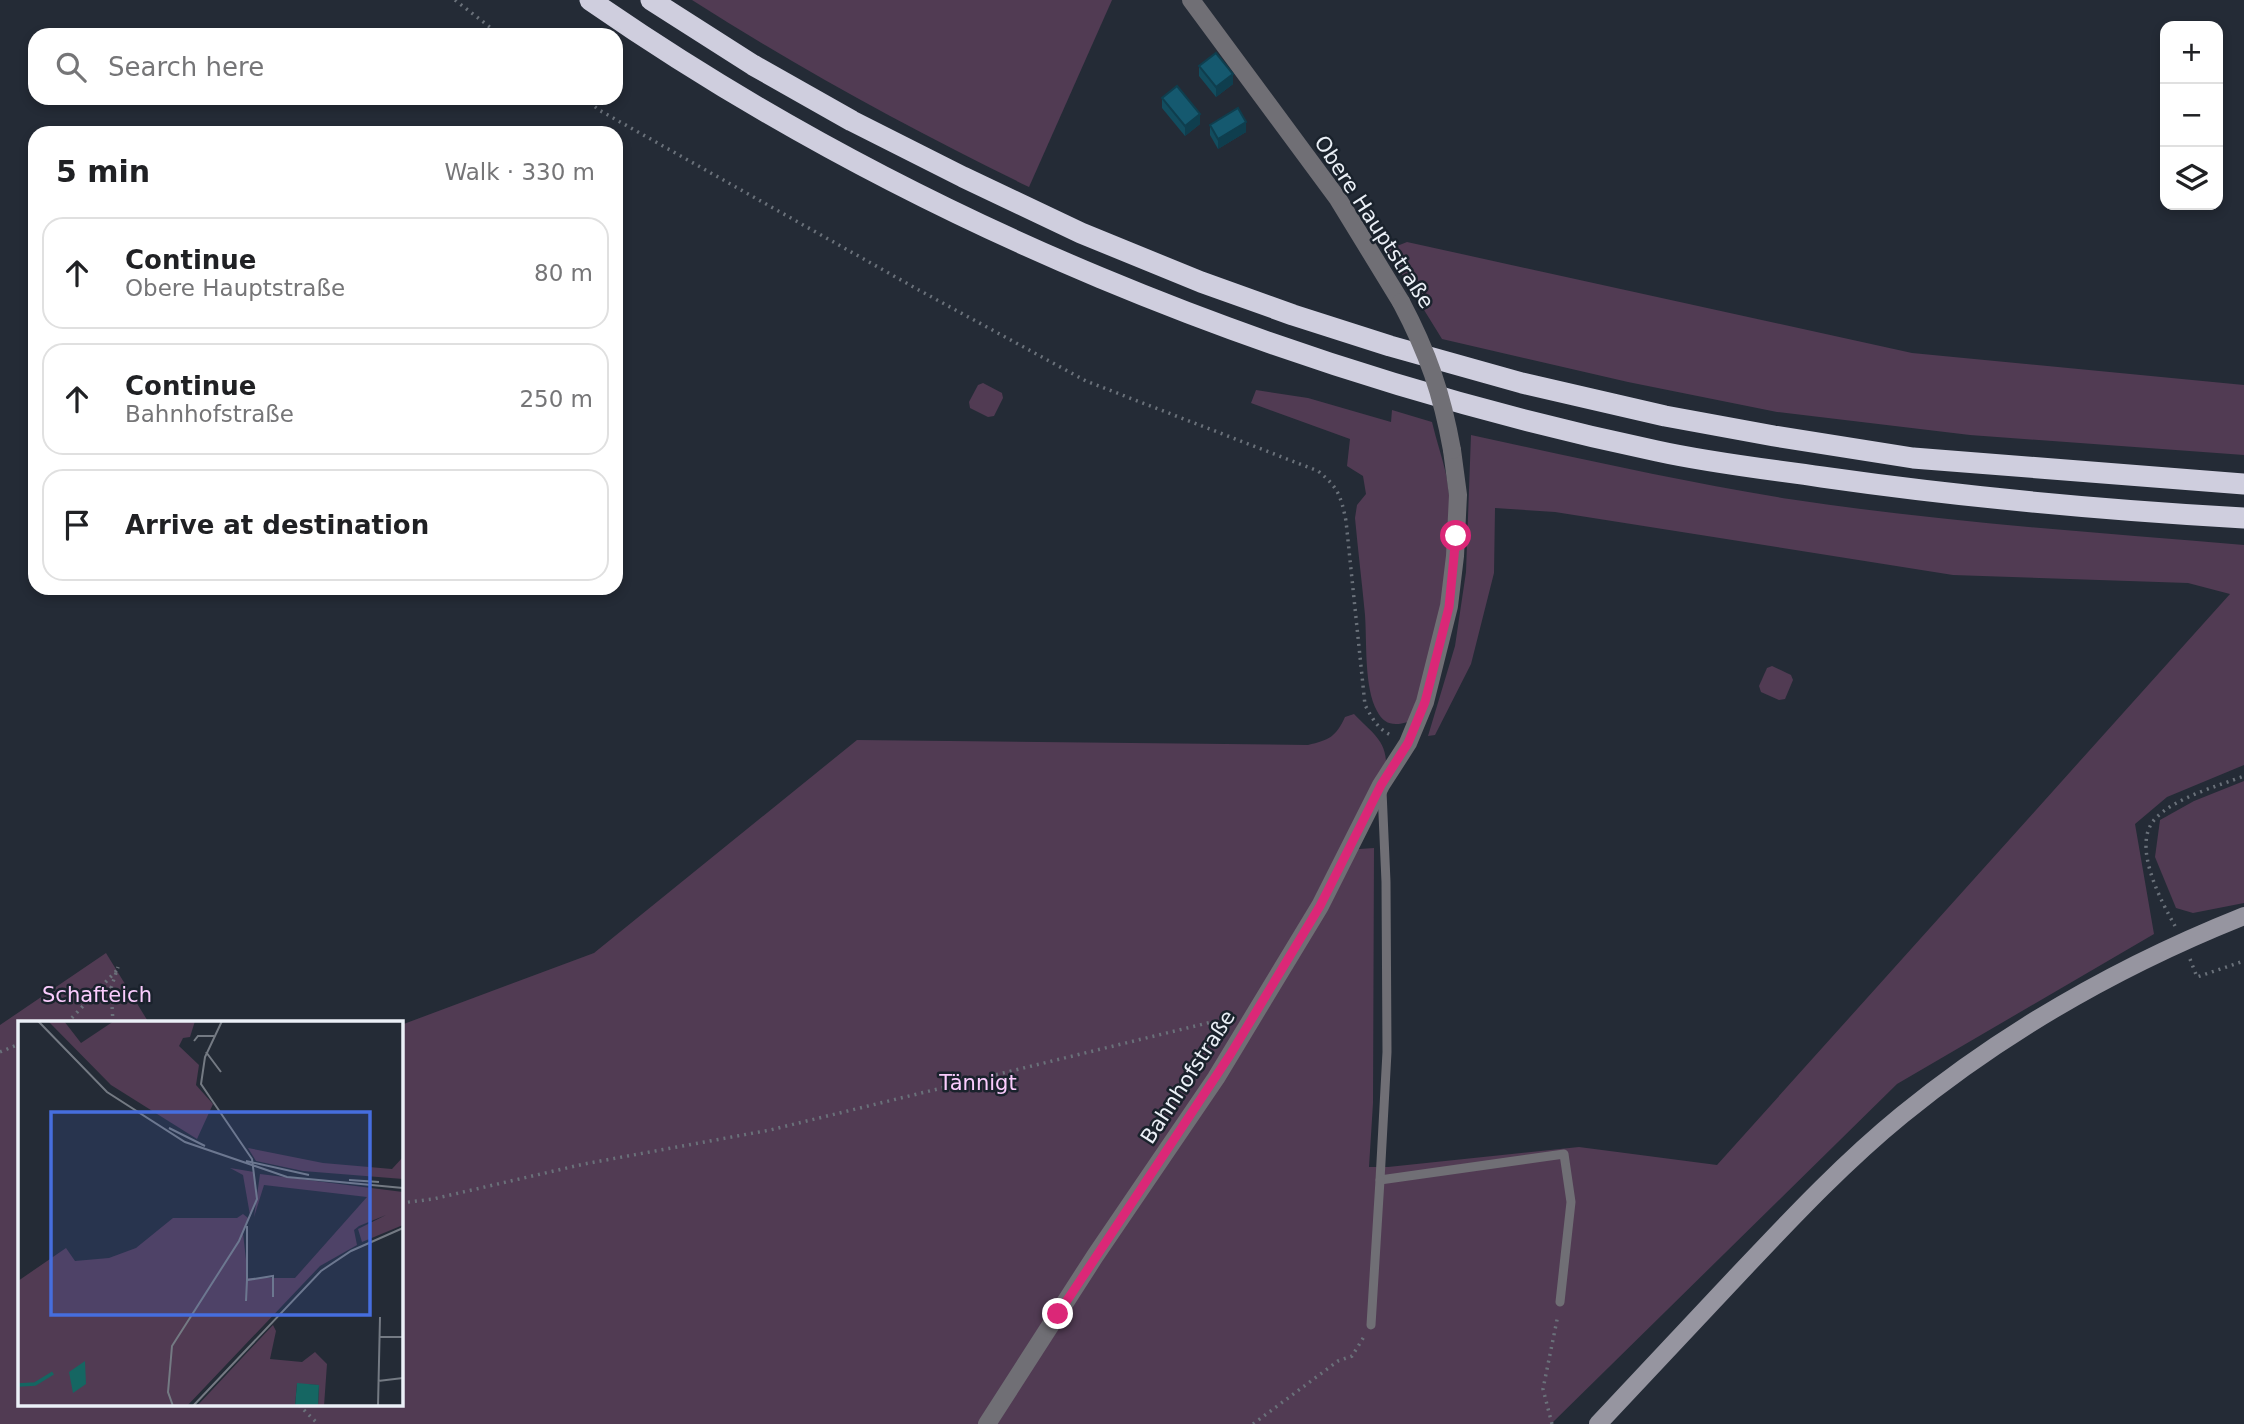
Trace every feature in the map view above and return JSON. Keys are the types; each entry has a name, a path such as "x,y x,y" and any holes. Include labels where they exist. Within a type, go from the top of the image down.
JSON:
{"highway":[{"path":"590,0 735,93 943,208 1066,263 1189,313 1381,380 1518,418 1634,446 1752,467 1906,489 2244,518"},
{"path":"651,0 753,65 852,121 1034,211 1201,282 1390,346 1522,383 1665,416 1774,436 1913,458 2244,484"}],"main road":[{"path":"1598,1424 1822,1187 1901,1115 1954,1074 2022,1028 2109,978 2244,916"}],"street":[{"name":"Obere Hauptstraße","path":"1191,0 1338,199 1401,302 1420,339 1438,386 1452,450 1458,495 1455,556 1449,607 1425,702 1408,743"},
{"name":"Bahnhofstraße","path":"986,1424 1095,1256 1216,1078 1320,906 1381,785 1408,743"}],"lane":[{"path":"1371,1325 1387,1052 1386,882 1381,785"},
{"path":"1380,1180 1564,1154 1571,1202 1560,1302"}],"path":[{"path":"455,0 491,28"},
{"path":"593,105 917,289 1086,381 1318,471 1332,482 1341,499 1346,521 1365,705 1373,720 1385,733 1408,743"},
{"path":"2244,776 2178,802 2155,819 2148,832 2145,852 2161,902 2184,943 2197,977 2244,961"},
{"path":"69,1021 117,969 111,988 113,1021"},
{"path":"402,1203 433,1199 584,1164 770,1130 1257,1011"},
{"path":"0,1052 18,1044"},
{"path":"1552,1424 1543,1389 1560,1302"},
{"path":"1253,1424 1338,1361 1352,1356 1371,1325"},
{"path":"300,1406 318,1424"}],"green space":[{"path":"692,0 1112,0 1029,187 858,98"},
{"path":"1407,242 1912,353 2244,385 2244,455 1970,435 1777,412 1628,382 1442,339 1387,250"},
{"path":"983,383 1002,393 1003,398 994,416 988,417 970,408 969,402 978,385"},
{"path":"1256,390 1308,398 1391,422 1392,410 1432,422 1446,474 1451,535 1444,600 1437,632 1408,722 1386,722 1377,711 1370,690 1355,518 1357,505 1366,494 1363,476 1347,466 1350,439 1251,403"},
{"name":"Tännigt","path":"1471,435 1789,499 1959,520 2244,545 2244,765 2167,797 2135,824 2154,934 1897,1084 1551,1424 0,1424 0,1025 106,953 148,1021 18,1021 18,1406 402,1406 402,1025 594,953 857,740 1308,745 1331,737 1345,717 1354,714 1378,738 1386,759 1386,769 1345,850 1374,848 1373,1103 1369,1167 1579,1147 1717,1165 2230,594 2188,583 1953,575 1555,512 1495,508 1494,573 1471,664 1435,735 1428,736 1455,646 1466,572"},
{"path":"1772,666 1791,675 1793,680 1785,699 1779,700 1761,692 1759,686 1767,668"},
{"path":"2244,781 2244,903 2193,913 2176,908 2155,857 2160,820 2194,801"}],"building":[{"path":"1216,53 1233,74 1216,87 1199,66"},
{"path":"1177,86 1200,114 1185,126 1162,98"},
{"path":"1238,108 1246,122 1218,139 1210,125"}],"route":[{"path":"1058,1314 1216,1078 1320,906 1381,785 1408,743 1425,702 1449,607 1456,536"}],"park label":[{"name":"Schafteich","path":"97,995"}]}
